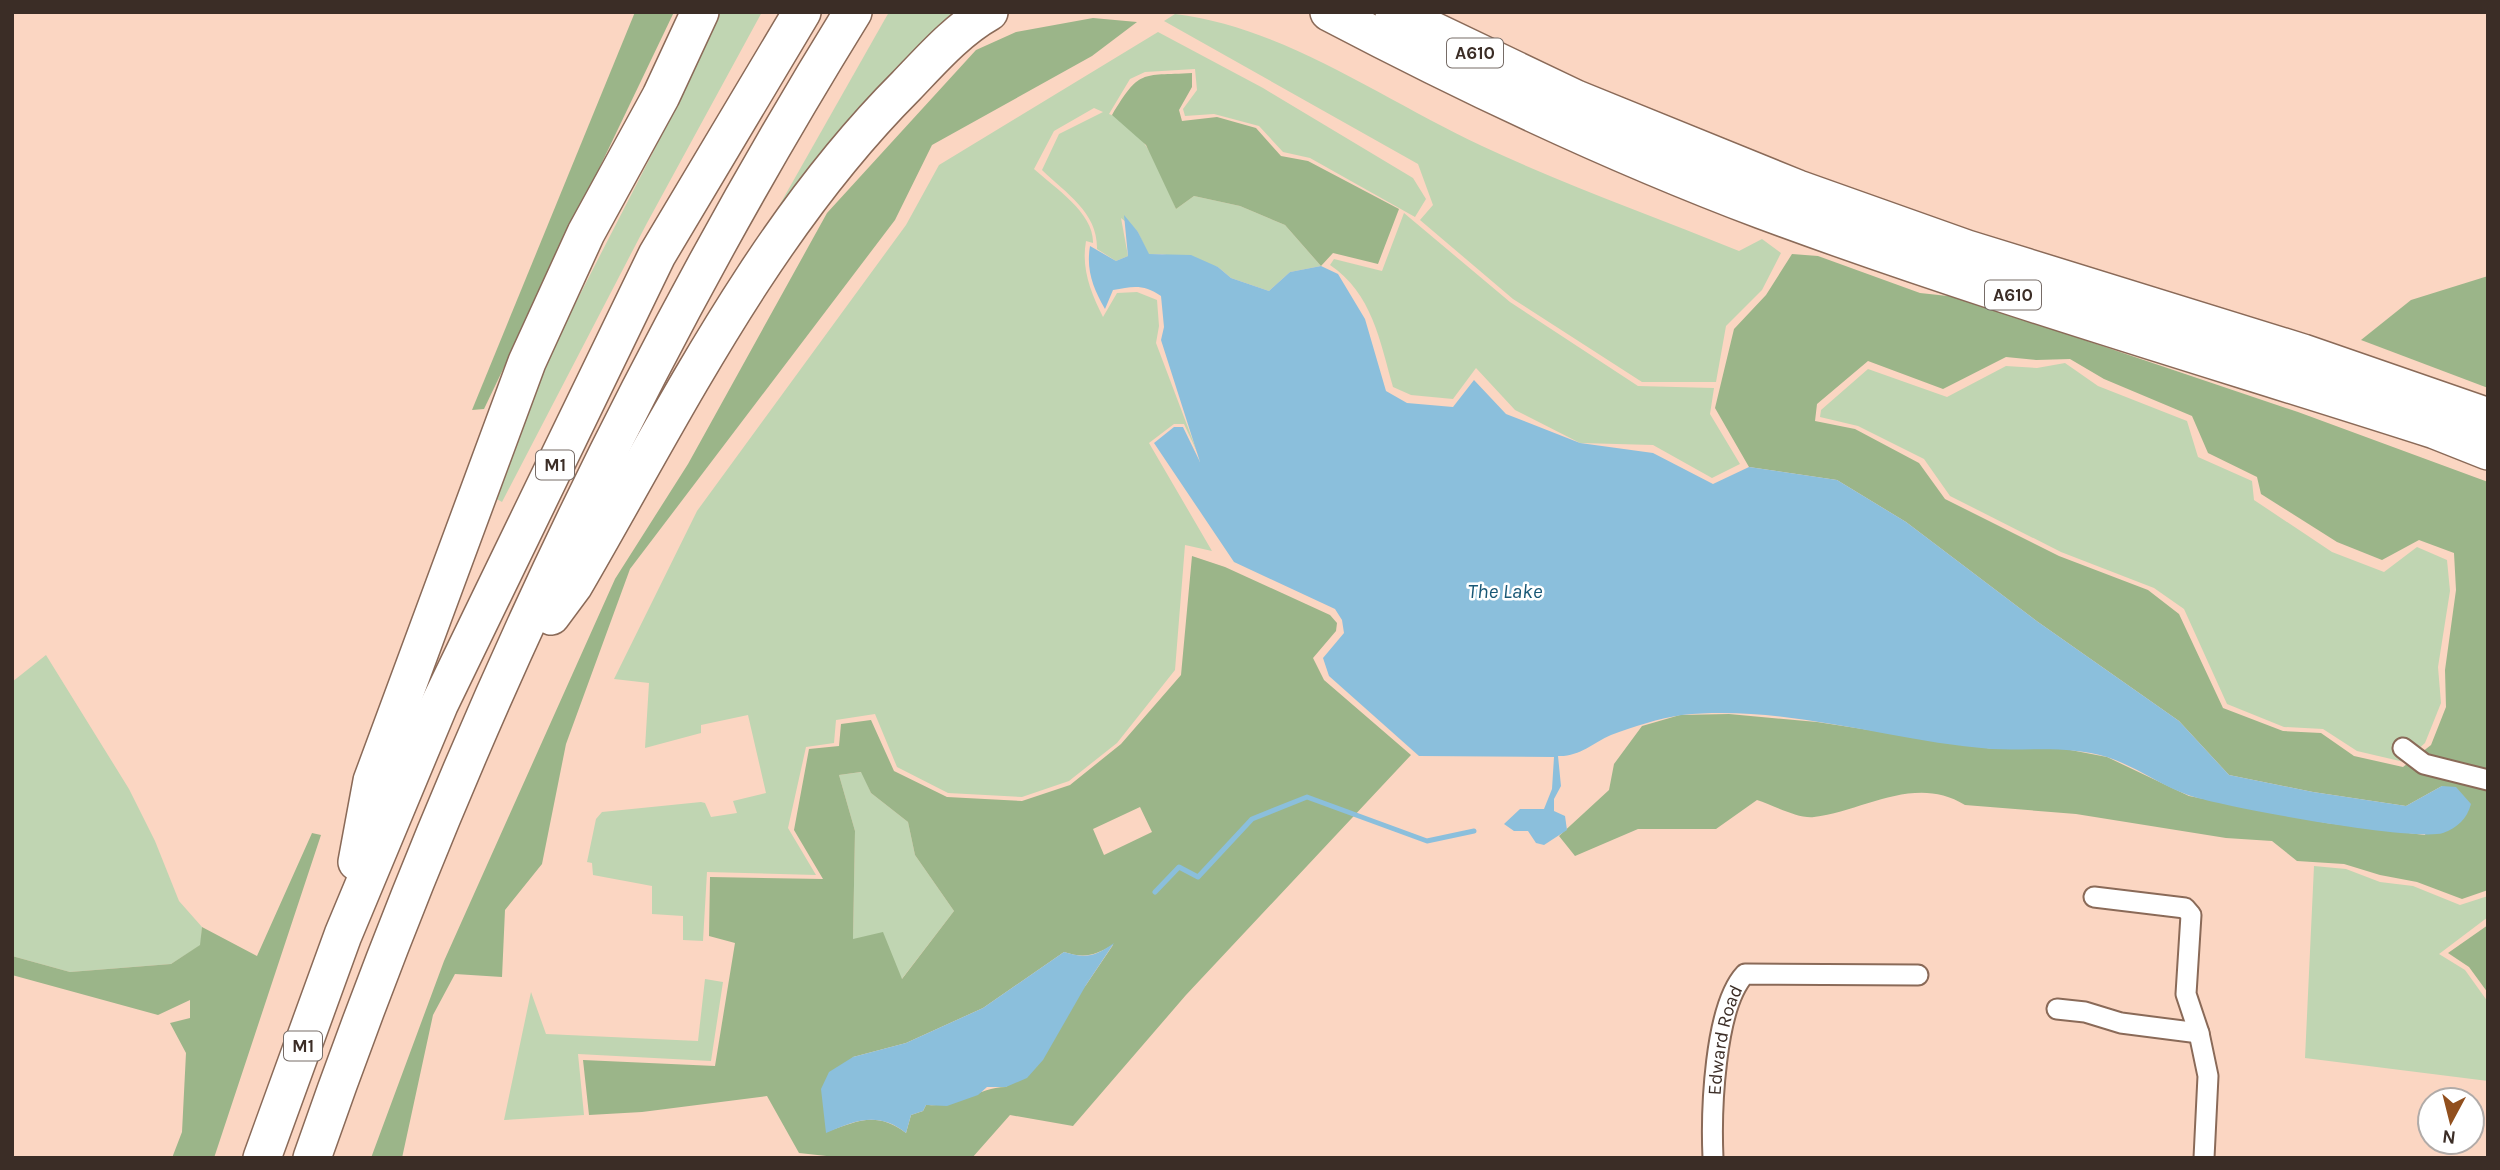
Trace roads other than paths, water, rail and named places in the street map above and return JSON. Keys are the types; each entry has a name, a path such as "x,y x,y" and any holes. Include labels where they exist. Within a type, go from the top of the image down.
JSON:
{"highway":[{"path":"344,935 372,781 527,362 586,233 661,96 699,12"},
{"name":"M1","path":"262,1158 344,935 439,705 657,255 802,12"},
{"name":"M1","path":"312,1158 369,1003 496,695 597,477 704,267 853,12"},
{"name":"M1","path":"496,695 574,585 712,343 789,226 885,107 949,43 989,12"},
{"name":"A610","path":"1329,12 1462,82 1560,127 1759,208 1861,246 2435,430 2488,451"},
{"name":"A610","path":"1394,12 1576,99 1866,214 2379,377 2488,417"}],"street":[{"path":"2403,748 2424,764 2488,779"},
{"path":"2094,897 2185,908 2192,915 2186,994 2199,1033 2208,1076 2204,1158"},
{"name":"Edward Road","path":"1713,1158 1711,1105 1721,1043 1732,994 1745,974 1919,975"},
{"path":"2057,1009 2121,1023 2199,1033"}],"water":[{"name":"The Lake","path":"1124,215 1138,232 1149,254 1191,255 1218,267 1231,278 1269,291 1290,272 1321,266 1338,274 1365,319 1386,391 1407,403 1453,407 1474,380 1506,414 1580,443 1653,453 1713,484 1749,467 1837,480 1906,522 2038,622 2179,721 2229,775 2313,792 2406,806 2442,786 2456,787 2471,804 2467,814 2461,822 2443,833 2396,833 2359,828 2276,815 2188,795 2138,770 2092,753 1953,745 1799,719 1721,713 1682,715 1655,721 1611,735 1579,752 1558,756 1561,786 1554,799 1554,811 1565,816 1567,830 1544,845 1536,843 1528,831 1514,831 1504,824 1520,809 1544,809 1552,789 1554,757 1419,756 1329,676 1323,658 1344,633 1342,620 1335,609 1234,562 1154,443 1174,427 1183,427 1200,462 1161,340 1164,327 1161,296 1149,289 1138,287 1113,290 1105,309 1092,279 1090,246 1116,261 1128,256"},
{"path":"1114,943 1086,985 1043,1060 1027,1078 1006,1087 987,1087 978,1095 947,1106 926,1105 923,1111 911,1115 906,1133 886,1122 867,1120 847,1124 826,1133 821,1089 829,1072 853,1057 906,1043 983,1008 1064,952 1091,955"}],"waterway":[{"path":"1155,892 1179,867 1198,877 1252,819 1307,797 1427,841 1474,831"}]}
